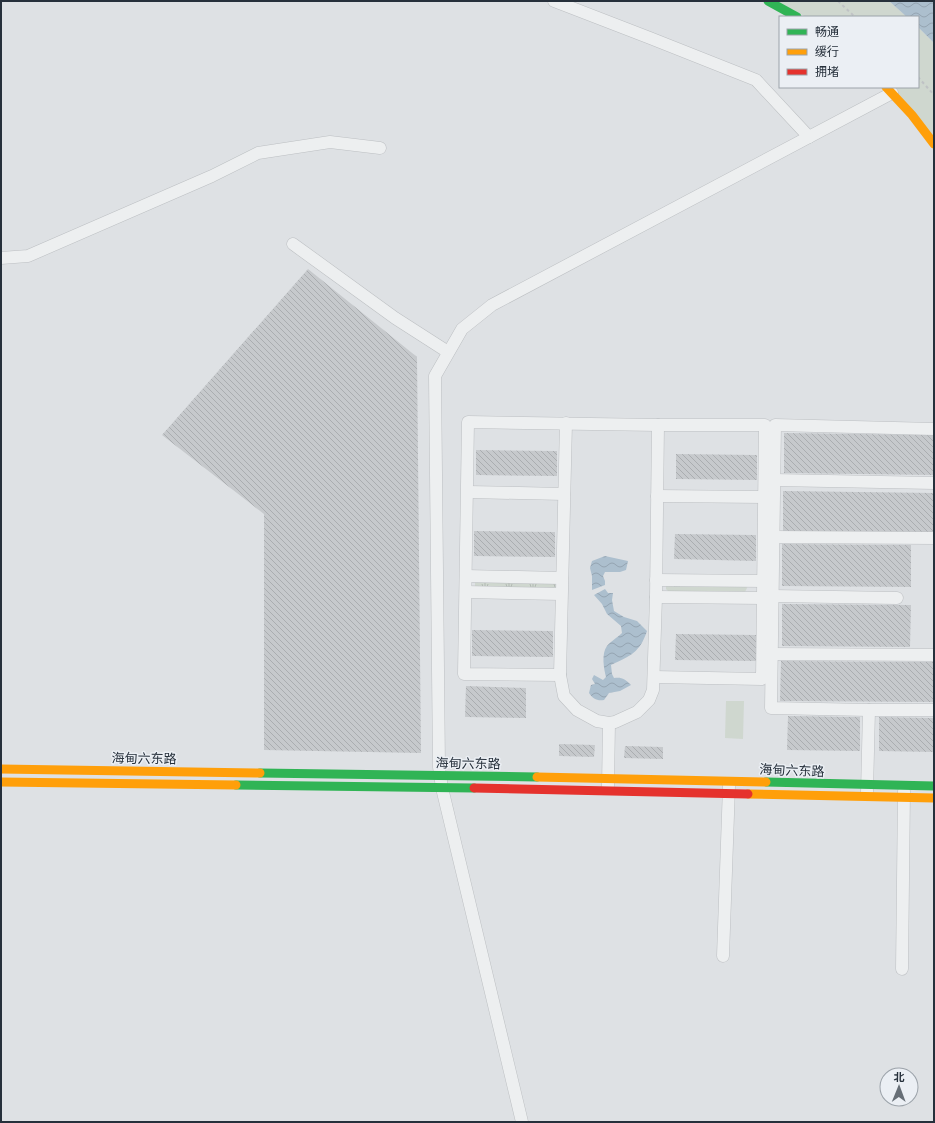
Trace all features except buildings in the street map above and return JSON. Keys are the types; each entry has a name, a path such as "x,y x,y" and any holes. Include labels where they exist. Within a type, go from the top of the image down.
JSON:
{"main road":[{"path":"768,1 795,16"},
{"path":"781,1 807,16"},
{"path":"891,89 914,108 934,133"},
{"path":"891,89 934,144"},
{"name":"海甸六东路","path":"1,769 608,778 867,785 934,798"},
{"name":"海甸六东路","path":"1,782 442,788 866,797 934,786"}],"street":[{"path":"554,1 756,80 809,137"},
{"path":"522,1122 440,776 435,376 462,330 492,305 809,137 891,89"},
{"path":"1,258 28,256 212,176 258,153 330,142 380,148"},
{"path":"293,244 395,318 448,352"},
{"path":"560,675 464,674 468,422 770,425 934,429"},
{"path":"566,423 560,675 564,696 577,710 597,721 609,723 628,717 637,712 649,700 653,690 656,596 658,425"},
{"path":"654,677 762,678 773,537 774,480 770,425"},
{"path":"770,425 765,497 764,581 768,597 772,654 771,708 934,710"},
{"path":"774,480 934,483"},
{"path":"468,492 564,494"},
{"path":"657,496 765,497"},
{"path":"773,537 934,538"},
{"path":"466,576 562,578"},
{"path":"656,580 764,581"},
{"path":"466,592 561,594"},
{"path":"656,596 897,598"},
{"path":"772,654 934,655"},
{"path":"866,797 869,710"},
{"path":"608,791 609,723"},
{"path":"724,956 729,781"},
{"path":"902,969 904,791"}],"path":[{"path":"838,1 854,16"},
{"path":"919,78 934,95"}],"green space":[{"path":"777,1 889,1 906,16 804,16"},
{"path":"919,28 934,43 934,137 894,88 919,88"},
{"path":"475,581 554,582 556,586 555,588 475,587"},
{"path":"666,584 746,586 747,588 745,592 668,591 666,589"},
{"path":"726,701 744,701 743,739 725,738"}],"water":[{"path":"889,1 934,1 934,43 919,28 919,16 906,16"},
{"path":"605,556 628,561 626,570 620,572 605,572 603,576 605,585 592,590 592,576 590,568 592,561"},
{"path":"605,589 608,593 613,593 612,600 614,611 624,617 637,621 647,631 638,649 624,659 611,665 614,678 623,679 631,685 620,691 609,693 604,700 597,700 589,693 591,685 595,684 592,679 594,675 603,680 606,677 604,670 605,649 608,644 622,633 621,626 607,614 602,604 594,595"}],"traffic: fast":[{"path":"768,1 795,16"},
{"path":"260,773 537,777"},
{"path":"766,782 934,786"},
{"path":"236,785 474,788"}],"traffic: slow":[{"path":"887,88 912,115 934,144"},
{"path":"1,769 260,773"},
{"path":"537,777 766,782"},
{"path":"1,782 236,785"},
{"path":"748,794 934,798"}],"traffic: jam":[{"path":"474,788 748,794"}]}
